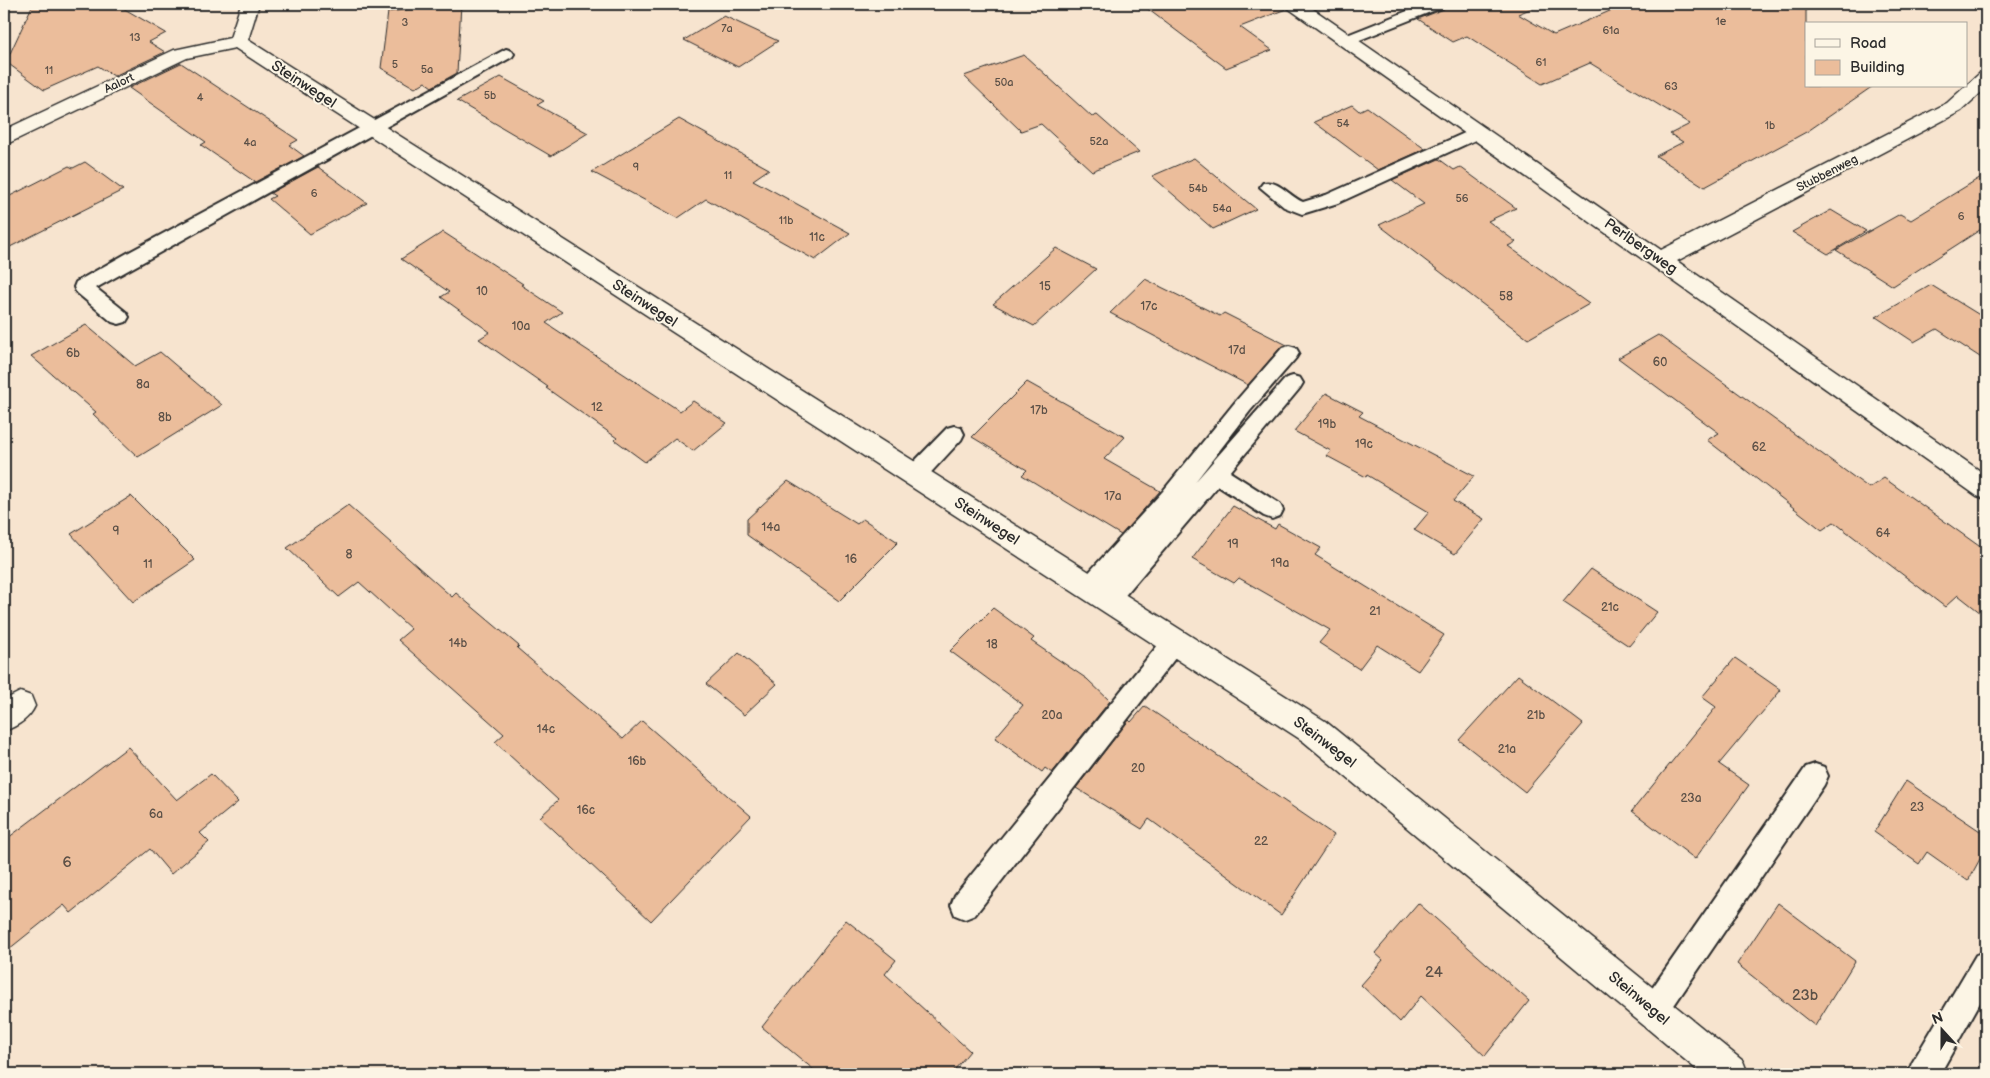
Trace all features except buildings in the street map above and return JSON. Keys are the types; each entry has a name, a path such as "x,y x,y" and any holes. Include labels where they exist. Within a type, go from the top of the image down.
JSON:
{"street":[{"path":"238,42 250,4"},
{"name":"Perlbergweg","path":"1294,4 1986,489"},
{"name":"Steinwegel","path":"238,42 1314,731 1730,1074"},
{"name":"Aalort","path":"4,138 181,54 238,42"},
{"name":"Stubbenweg","path":"1661,260 1954,107 1985,81"}],"lane":[{"path":"1340,36 1405,4"},
{"path":"1340,36 1438,4"},
{"path":"119,317 83,287 138,254 506,54"},
{"path":"1269,187 1290,203 1302,208 1354,190 1478,132"},
{"path":"1099,593 1242,406 1289,353"},
{"path":"1099,593 1215,473 1293,383"},
{"path":"915,475 954,434"},
{"path":"1215,473 1272,510"},
{"path":"965,905 1175,641"},
{"path":"1654,1010 1815,776"},
{"path":"1923,1074 1986,965"}]}
